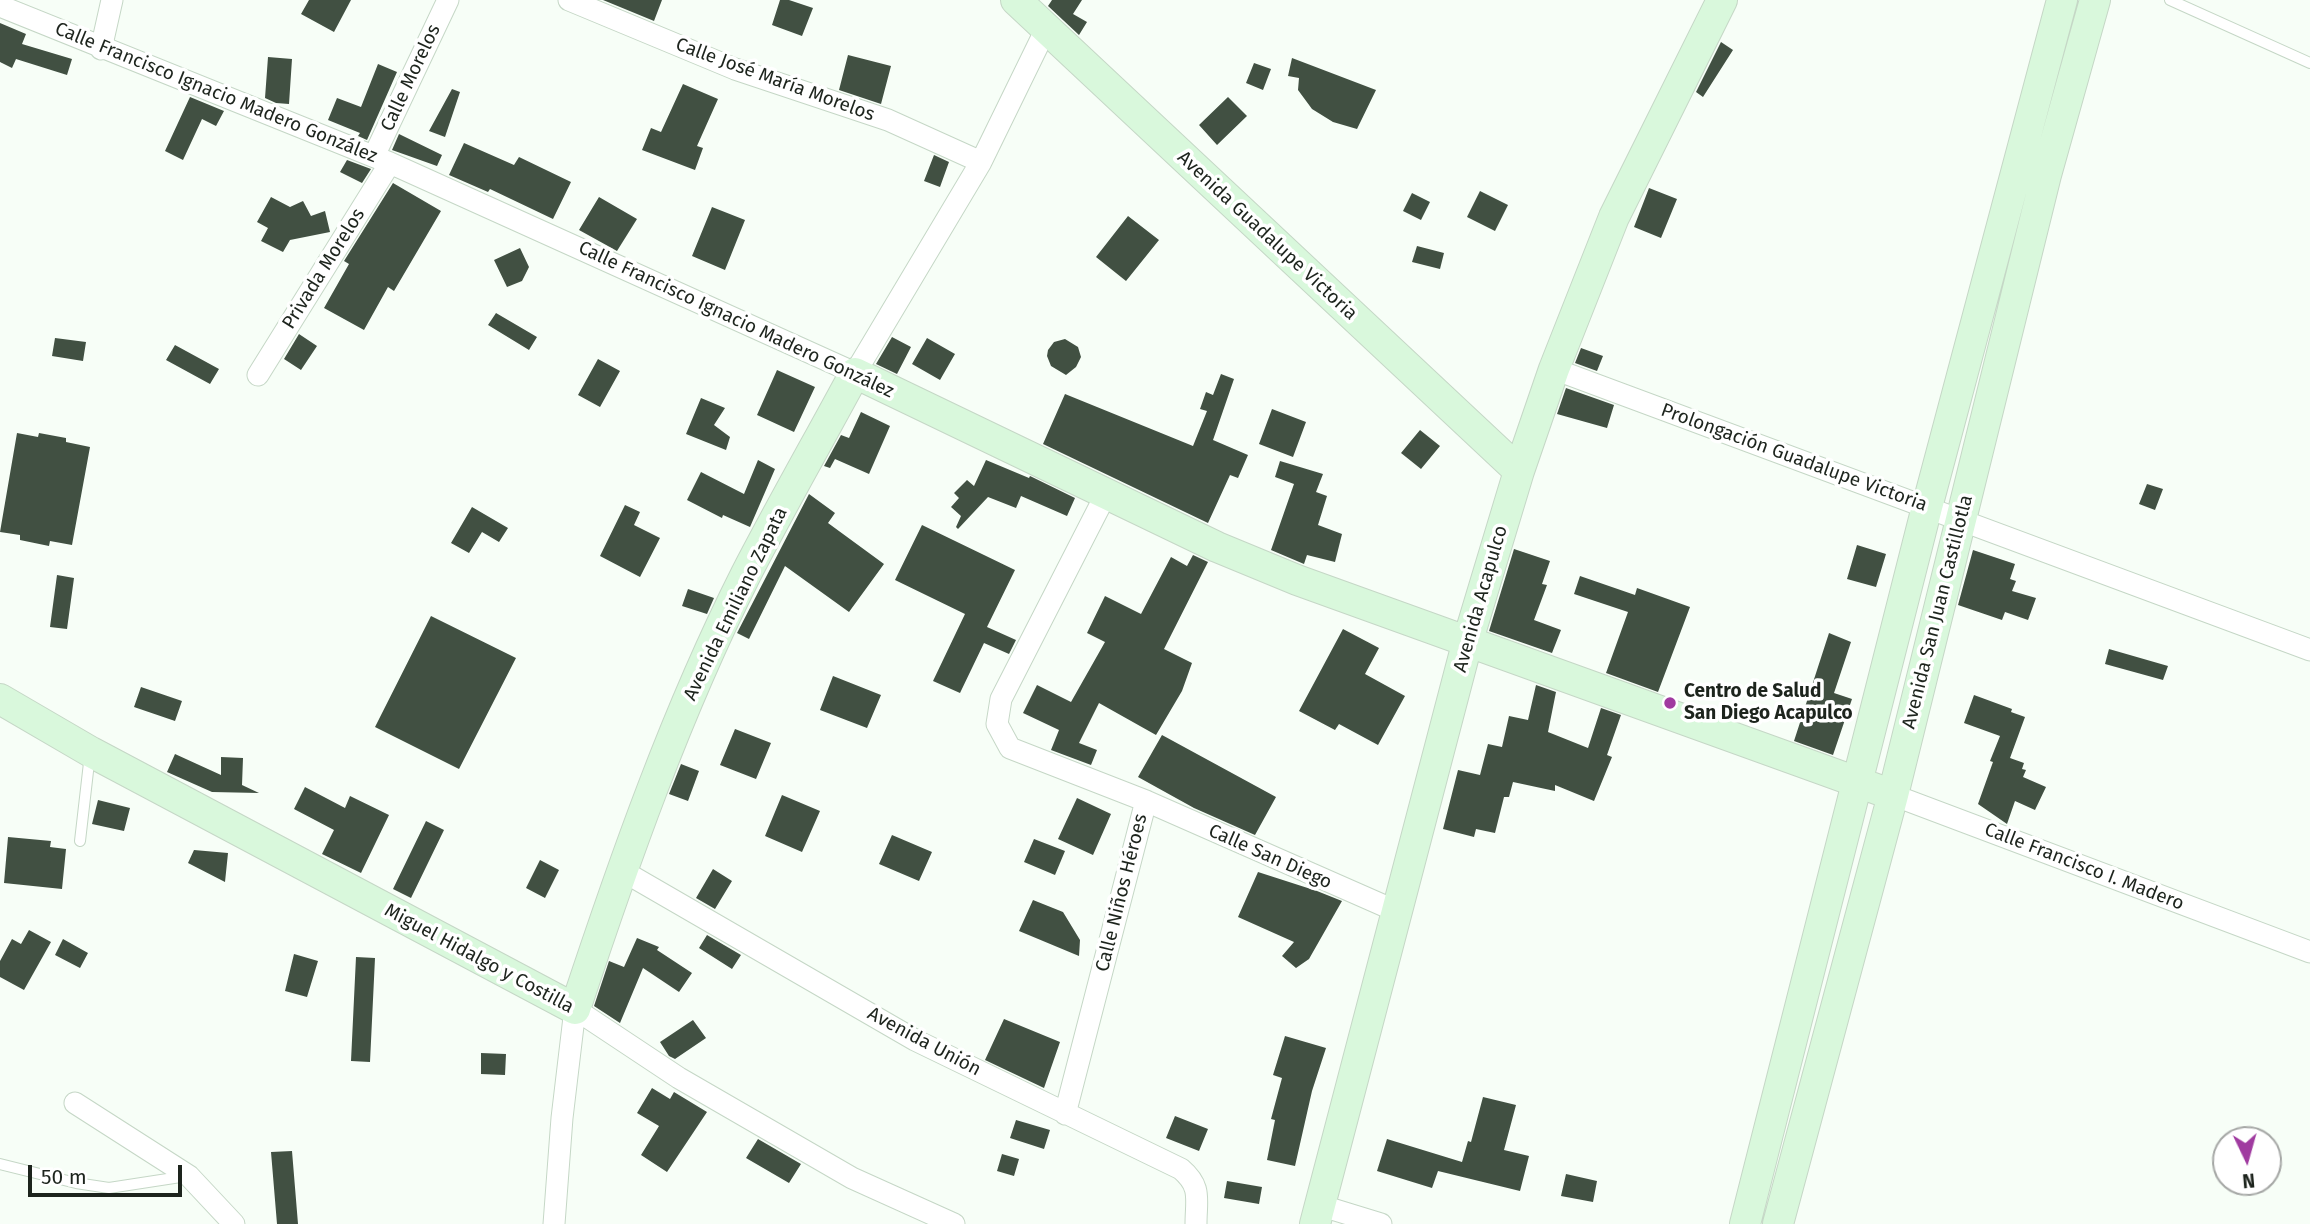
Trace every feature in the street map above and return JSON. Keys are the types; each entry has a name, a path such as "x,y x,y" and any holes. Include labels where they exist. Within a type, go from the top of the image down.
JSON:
{"street":[{"path":"101,49 112,0"},
{"name":"Calle Morelos","path":"382,159 448,0"},
{"name":"Calle José María Morelos","path":"569,0 734,69 888,120 981,162"},
{"name":"Avenida Guadalupe Victoria","path":"1016,0 1519,471"},
{"name":"Avenida Acapulco","path":"1317,1214 1468,640 1519,471 1554,369 1614,217 1722,0"},
{"name":"Avenida San Juan Castillotla","path":"1745,1224 1927,507 2062,0"},
{"name":"Avenida San Juan Castillotla","path":"1778,1224 1893,795 2046,175 2095,0"},
{"name":"Calle Francisco Ignacio Madero González","path":"0,6 101,49 382,159 855,373 1217,547 1297,580 1858,782"},
{"name":"Avenida Emiliano Zapata","path":"554,1224 562,1118 575,1009 621,870 686,707 746,575 855,373 981,162 1046,29"},
{"name":"Privada Morelos","path":"258,375 382,159"},
{"name":"Prolongación Guadalupe Victoria","path":"1554,369 2310,650"},
{"name":"Calle Niños Héroes","path":"1065,1114 1146,801 1010,748 997,724 1001,699 1105,494"},
{"name":"Miguel Hidalgo y Costilla","path":"0,699 91,752 575,1009 679,1078 852,1178 954,1224"},
{"name":"Calle Francisco I. Madero","path":"1858,782 2310,952"},
{"name":"Calle San Diego","path":"1146,801 1396,911"},
{"name":"Avenida Unión","path":"621,870 915,1040 1181,1169 1194,1180 1196,1224"},
{"path":"75,1103 190,1176 234,1224"},
{"path":"1317,1214 1381,1224"}],"lane":[{"path":"2170,0 2310,63"},
{"path":"80,841 91,752"},
{"path":"0,1164 76,1183 109,1188 190,1176"}],"building":[{"path":"309,0 351,0 334,32 301,14"},
{"path":"603,0 662,0 654,21"},
{"path":"780,0 789,0 813,8 802,36 772,25"},
{"path":"1052,0 1082,0 1073,14 1087,22 1079,35 1048,6"},
{"path":"0,23 26,34 22,44 72,59 67,75 16,59 12,68 0,62"},
{"path":"1721,42 1733,50 1703,97 1696,92"},
{"path":"848,55 891,66 881,104 839,90"},
{"path":"268,57 292,59 289,104 276,103 265,98"},
{"path":"1292,58 1376,90 1357,129 1333,122 1312,109 1298,90 1299,78 1288,76"},
{"path":"1254,63 1271,69 1263,90 1246,83"},
{"path":"378,64 397,72 367,140 358,136 360,133 328,120 337,98 361,107"},
{"path":"683,84 718,99 697,146 703,148 695,170 642,150 651,128 661,132"},
{"path":"452,89 460,92 445,137 429,131"},
{"path":"190,97 224,111 216,126 202,119 183,160 165,151"},
{"path":"1228,97 1247,116 1217,145 1199,125"},
{"path":"399,134 442,155 437,166 392,150"},
{"path":"464,143 514,165 519,157 571,182 553,219 490,189 488,192 449,175"},
{"path":"934,155 949,162 940,187 924,181"},
{"path":"347,160 371,169 362,183 340,172"},
{"path":"393,183 441,211 394,291 388,287 364,330 324,308 349,264 344,261"},
{"path":"1649,188 1677,199 1661,238 1634,227"},
{"path":"1480,191 1508,205 1495,231 1467,217"},
{"path":"1412,193 1430,202 1421,220 1403,211"},
{"path":"271,197 290,207 303,201 311,216 325,211 330,232 290,240 283,252 261,241 268,228 257,222"},
{"path":"599,197 637,219 617,251 579,230"},
{"path":"712,207 745,220 725,270 692,256"},
{"path":"1128,216 1159,240 1126,281 1096,257"},
{"path":"1417,246 1444,253 1440,269 1412,262"},
{"path":"520,248 529,267 522,281 507,287 494,260"},
{"path":"496,313 537,337 529,350 488,325"},
{"path":"299,334 317,346 301,370 284,359"},
{"path":"892,337 911,347 897,374 876,364"},
{"path":"55,338 86,342 83,361 52,356"},
{"path":"927,338 955,354 940,380 912,364"},
{"path":"1065,339 1078,347 1081,357 1076,367 1066,375 1051,366 1047,356 1054,342"},
{"path":"175,345 219,369 210,384 166,360"},
{"path":"1581,348 1603,356 1597,371 1575,363"},
{"path":"598,359 620,371 600,407 578,395"},
{"path":"777,370 815,387 794,432 757,415"},
{"path":"1221,374 1234,379 1213,440 1248,455 1238,478 1230,475 1208,523 1043,444 1065,394 1193,446 1207,411 1200,409 1206,392 1213,395"},
{"path":"1566,388 1614,405 1607,428 1557,414"},
{"path":"701,398 725,408 714,425 730,437 726,450 686,434"},
{"path":"1272,409 1306,422 1293,457 1259,444"},
{"path":"861,412 890,426 869,474 835,459 830,468 824,466 841,435 849,438"},
{"path":"1420,430 1440,446 1421,469 1401,453"},
{"path":"17,433 38,437 39,433 66,438 66,442 90,447 72,545 50,541 49,546 20,540 20,535 0,532"},
{"path":"758,460 775,469 750,527 723,515 722,518 687,500 701,472 744,494"},
{"path":"986,460 1029,478 1030,476 1075,498 1067,516 1021,496 1016,508 988,497 958,529 956,527 961,516 951,507 959,498 954,493 967,480 974,486"},
{"path":"1280,461 1323,474 1316,492 1327,496 1318,525 1342,534 1335,562 1307,555 1304,564 1271,550 1294,484 1275,477"},
{"path":"2147,484 2163,489 2155,510 2139,504"},
{"path":"809,494 835,513 828,523 884,564 849,612 785,566 749,639 737,633"},
{"path":"625,505 640,512 634,525 660,538 640,577 600,556"},
{"path":"472,507 508,528 499,542 482,532 469,553 451,543"},
{"path":"922,525 1015,570 987,627 1016,640 1009,654 984,643 960,693 933,681 965,614 895,580"},
{"path":"1857,545 1886,554 1876,587 1847,579"},
{"path":"1514,549 1550,561 1542,584 1547,585 1534,620 1561,630 1552,653 1489,631"},
{"path":"1973,550 2015,564 2010,579 2016,581 2012,591 2036,598 2028,620 2005,612 2002,620 1958,605"},
{"path":"1193,555 1208,562 1164,649 1192,663 1182,691 1156,735 1099,703 1079,743 1097,750 1091,765 1051,750 1059,730 1023,713 1037,685 1071,702 1105,642 1087,633 1105,596 1141,614 1171,557 1187,566"},
{"path":"57,575 74,578 67,629 50,627"},
{"path":"1580,576 1635,595 1637,588 1690,607 1658,692 1606,673 1628,612 1574,594"},
{"path":"688,589 714,598 707,614 682,606"},
{"path":"431,616 516,658 459,769 375,727"},
{"path":"1343,629 1379,648 1365,674 1405,696 1378,745 1339,724 1335,730 1299,711"},
{"path":"1829,633 1851,642 1834,693 1852,699 1833,755 1794,741"},
{"path":"2109,649 2168,666 2163,680 2105,664"},
{"path":"833,676 881,695 867,728 820,710"},
{"path":"1536,685 1556,692 1548,732 1588,748 1601,708 1621,715 1607,755 1612,757 1594,801 1555,785 1555,791 1513,782 1509,797 1504,797 1495,833 1476,829 1474,837 1443,829 1458,770 1480,775 1488,744 1502,747 1509,716 1528,720"},
{"path":"141,687 182,701 175,721 134,707"},
{"path":"1974,695 2012,709 2011,712 2025,717 2010,758 2024,763 2022,769 2026,770 2023,777 2046,787 2035,810 2015,801 2007,824 1978,804 2000,736 1964,723"},
{"path":"735,729 771,743 756,779 720,765"},
{"path":"1162,735 1276,797 1255,835 1194,808 1138,777"},
{"path":"175,754 221,775 221,757 243,758 242,785 259,793 212,792 167,772"},
{"path":"681,764 699,771 688,801 669,794"},
{"path":"305,787 345,808 350,796 389,815 361,873 322,854 334,830 294,809"},
{"path":"782,795 820,811 802,852 765,836"},
{"path":"1077,798 1111,814 1093,855 1058,839"},
{"path":"98,800 130,808 124,831 92,824"},
{"path":"426,821 444,830 411,898 393,889"},
{"path":"892,835 932,852 919,881 879,864"},
{"path":"8,837 51,841 50,847 66,849 62,889 4,883"},
{"path":"1034,839 1065,851 1055,875 1024,862"},
{"path":"194,850 228,853 225,882 188,863"},
{"path":"540,860 559,870 545,898 526,888"},
{"path":"713,869 732,881 715,909 696,898"},
{"path":"1258,872 1342,901 1309,959 1296,968 1282,956 1294,942 1238,917"},
{"path":"1033,900 1063,912 1080,940 1079,956 1019,931"},
{"path":"29,930 51,942 24,990 0,977 0,961 12,939 21,944"},
{"path":"707,935 741,955 732,969 699,948"},
{"path":"637,938 659,947 657,950 692,973 679,992 643,968 620,1023 594,1006 609,961 624,967"},
{"path":"63,939 88,953 80,968 55,955"},
{"path":"294,954 318,961 307,997 285,991"},
{"path":"356,957 375,958 370,1062 351,1061"},
{"path":"1004,1019 1060,1042 1044,1088 985,1060"},
{"path":"693,1020 706,1038 675,1059 669,1056 660,1042"},
{"path":"1285,1036 1326,1048 1312,1091 1295,1166 1267,1160 1275,1120 1271,1119 1282,1078 1273,1075"},
{"path":"481,1053 506,1054 505,1075 481,1074"},
{"path":"652,1088 670,1099 674,1092 707,1112 667,1172 641,1155 659,1126 637,1113"},
{"path":"1483,1097 1516,1105 1504,1150 1529,1156 1520,1191 1438,1171 1432,1188 1377,1171 1387,1139 1462,1162 1468,1141 1471,1142"},
{"path":"1175,1116 1208,1129 1199,1151 1166,1138"},
{"path":"1016,1120 1050,1130 1044,1149 1010,1138"},
{"path":"758,1139 801,1164 789,1183 746,1158"},
{"path":"292,1151 298,1224 277,1224 271,1152"},
{"path":"1002,1154 1019,1159 1014,1176 997,1171"},
{"path":"1566,1174 1597,1181 1593,1202 1561,1196"},
{"path":"1227,1181 1262,1187 1259,1204 1224,1198"}],"place":[{"name":"Centro de Salud San Diego Acapulco","path":"1670,703"}]}
